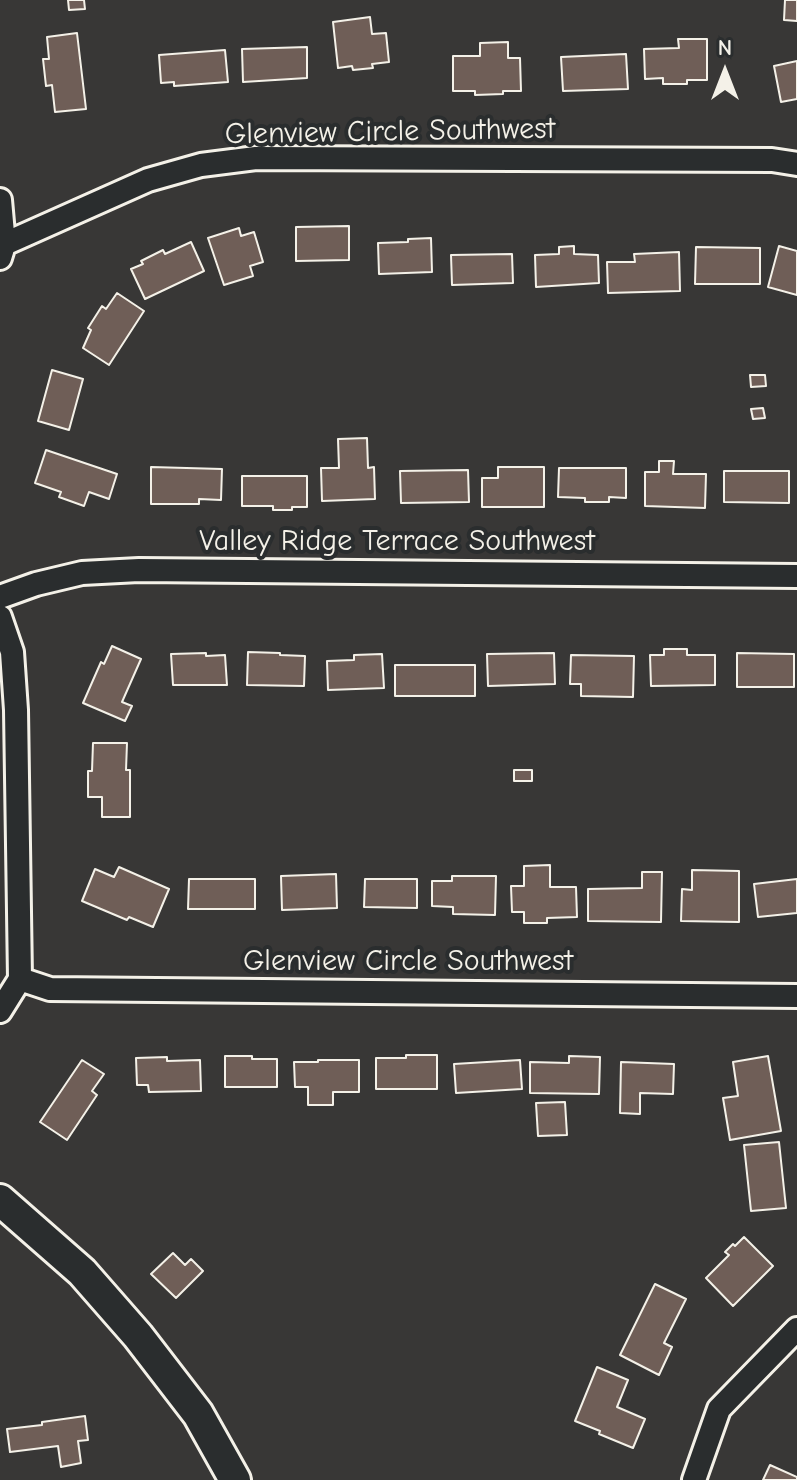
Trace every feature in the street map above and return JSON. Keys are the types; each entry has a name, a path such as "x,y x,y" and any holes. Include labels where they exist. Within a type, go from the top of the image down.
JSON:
{"street":[{"name":"Glenview Circle Southwest","path":"1,250 148,180 201,165 256,158 757,160 797,164"},
{"path":"0,200 1,250"},
{"name":"Valley Ridge Terrace Southwest","path":"0,597 82,573 139,570 797,576"},
{"path":"0,617 12,652 16,710 20,979 0,1011"},
{"name":"Glenview Circle Southwest","path":"20,979 50,989 797,996"},
{"path":"0,1200 82,1272 138,1336 198,1414 235,1480"},
{"path":"694,1480 719,1409 797,1329"}],"building":[{"path":"68,0 84,0 85,9 69,10"},
{"path":"785,0 797,0 797,21 784,20"},
{"path":"370,17 372,34 386,33 389,62 372,64 373,68 338,68 333,22"},
{"path":"77,33 86,109 55,112 52,85 46,86 43,59 49,59 47,37"},
{"path":"678,39 707,39 707,80 663,84 663,78 645,79 644,49 679,48"},
{"path":"508,42 508,58 520,58 521,91 475,95 475,91 453,91 453,56 480,56 480,43"},
{"path":"307,47 307,78 243,82 242,49"},
{"path":"225,50 228,82 174,86 174,82 161,83 159,55"},
{"path":"626,54 628,89 563,91 561,57"},
{"path":"797,61 797,99 781,102 774,66"},
{"path":"349,226 349,260 296,261 296,227"},
{"path":"239,228 241,236 254,232 263,262 250,266 253,276 224,285 208,238"},
{"path":"431,238 432,272 379,274 378,243"},
{"path":"191,242 204,271 145,299 131,269 163,250 165,254"},
{"path":"574,246 574,254 598,255 599,283 536,287 535,255 559,254 559,247"},
{"path":"779,246 797,251 797,295 768,287"},
{"path":"696,247 760,248 760,284 695,284"},
{"path":"679,252 680,291 608,293 607,262 635,262 634,254"},
{"path":"512,254 513,283 452,285 451,255"},
{"path":"117,293 144,311 109,365 83,348 91,330 88,328 102,306 106,309"},
{"path":"52,370 83,379 69,430 38,421"},
{"path":"750,375 765,375 766,386 751,387"},
{"path":"763,408 765,418 753,419 751,409"},
{"path":"367,438 368,468 374,467 375,499 322,501 321,468 339,468 338,439"},
{"path":"46,450 117,474 109,499 89,492 84,506 59,497 61,492 35,483"},
{"path":"659,461 674,461 673,474 706,474 705,508 645,506 645,472 659,472"},
{"path":"151,467 222,469 221,500 199,499 199,504 151,504"},
{"path":"498,467 544,467 544,507 482,507 482,478 498,478"},
{"path":"559,468 626,468 626,498 609,497 609,502 585,502 585,498 558,497"},
{"path":"468,470 469,502 401,503 400,471"},
{"path":"724,471 789,471 789,503 724,502"},
{"path":"242,476 307,476 307,507 273,510 273,506 242,506"},
{"path":"112,646 141,659 122,702 132,706 125,721 83,703 101,662 104,664"},
{"path":"664,649 687,649 687,655 715,655 715,685 651,686 650,655 664,655"},
{"path":"248,652 305,656 304,686 247,685"},
{"path":"206,653 206,656 225,655 227,685 173,685 171,654"},
{"path":"554,653 555,684 488,686 487,654"},
{"path":"737,653 794,654 794,687 737,687"},
{"path":"382,654 384,688 328,690 327,661 354,660 354,655"},
{"path":"571,655 634,656 633,697 581,696 581,684 570,684"},
{"path":"395,665 475,665 475,696 395,696"},
{"path":"93,743 127,743 130,817 102,817 102,797 88,797"},
{"path":"514,770 532,770 532,781 514,781"},
{"path":"550,865 550,887 576,887 577,917 547,918 547,923 524,923 524,912 512,912 511,886 524,886 524,866"},
{"path":"119,867 169,889 153,927 82,901 95,869 114,877"},
{"path":"692,870 739,871 739,922 681,921 682,889 692,890"},
{"path":"642,872 662,872 661,922 588,921 588,889 642,888"},
{"path":"336,874 337,908 282,910 281,876"},
{"path":"452,876 496,876 495,915 453,914 453,907 432,906 432,881 452,881"},
{"path":"189,879 255,879 255,909 188,909"},
{"path":"365,879 417,879 417,908 364,907"},
{"path":"797,879 797,913 758,917 754,884"},
{"path":"406,1055 437,1055 437,1089 376,1089 376,1058 406,1058"},
{"path":"225,1056 277,1059 277,1087 225,1087"},
{"path":"569,1056 600,1057 599,1094 530,1093 530,1062 569,1063"},
{"path":"768,1056 781,1131 730,1140 723,1098 738,1096 733,1062"},
{"path":"167,1057 167,1061 200,1060 201,1091 149,1092 148,1085 137,1085 136,1058"},
{"path":"82,1060 104,1074 92,1091 97,1095 67,1140 40,1122"},
{"path":"359,1060 359,1092 333,1092 333,1105 308,1105 308,1087 295,1087 294,1062"},
{"path":"520,1060 522,1089 456,1093 454,1064"},
{"path":"621,1062 674,1064 673,1094 640,1093 640,1114 620,1113"},
{"path":"565,1102 567,1135 538,1136 536,1103"},
{"path":"779,1142 786,1208 751,1211 744,1145"},
{"path":"744,1237 773,1266 733,1306 706,1278 729,1255 725,1252"},
{"path":"173,1253 185,1265 191,1259 203,1271 176,1298 151,1274"},
{"path":"655,1284 686,1299 664,1343 672,1347 659,1375 620,1355"},
{"path":"597,1367 628,1380 617,1407 645,1419 633,1448 575,1421"},
{"path":"85,1416 88,1440 78,1441 81,1463 61,1467 58,1446 10,1452 7,1429"},
{"path":"770,1465 797,1477 797,1480 763,1480"}]}
